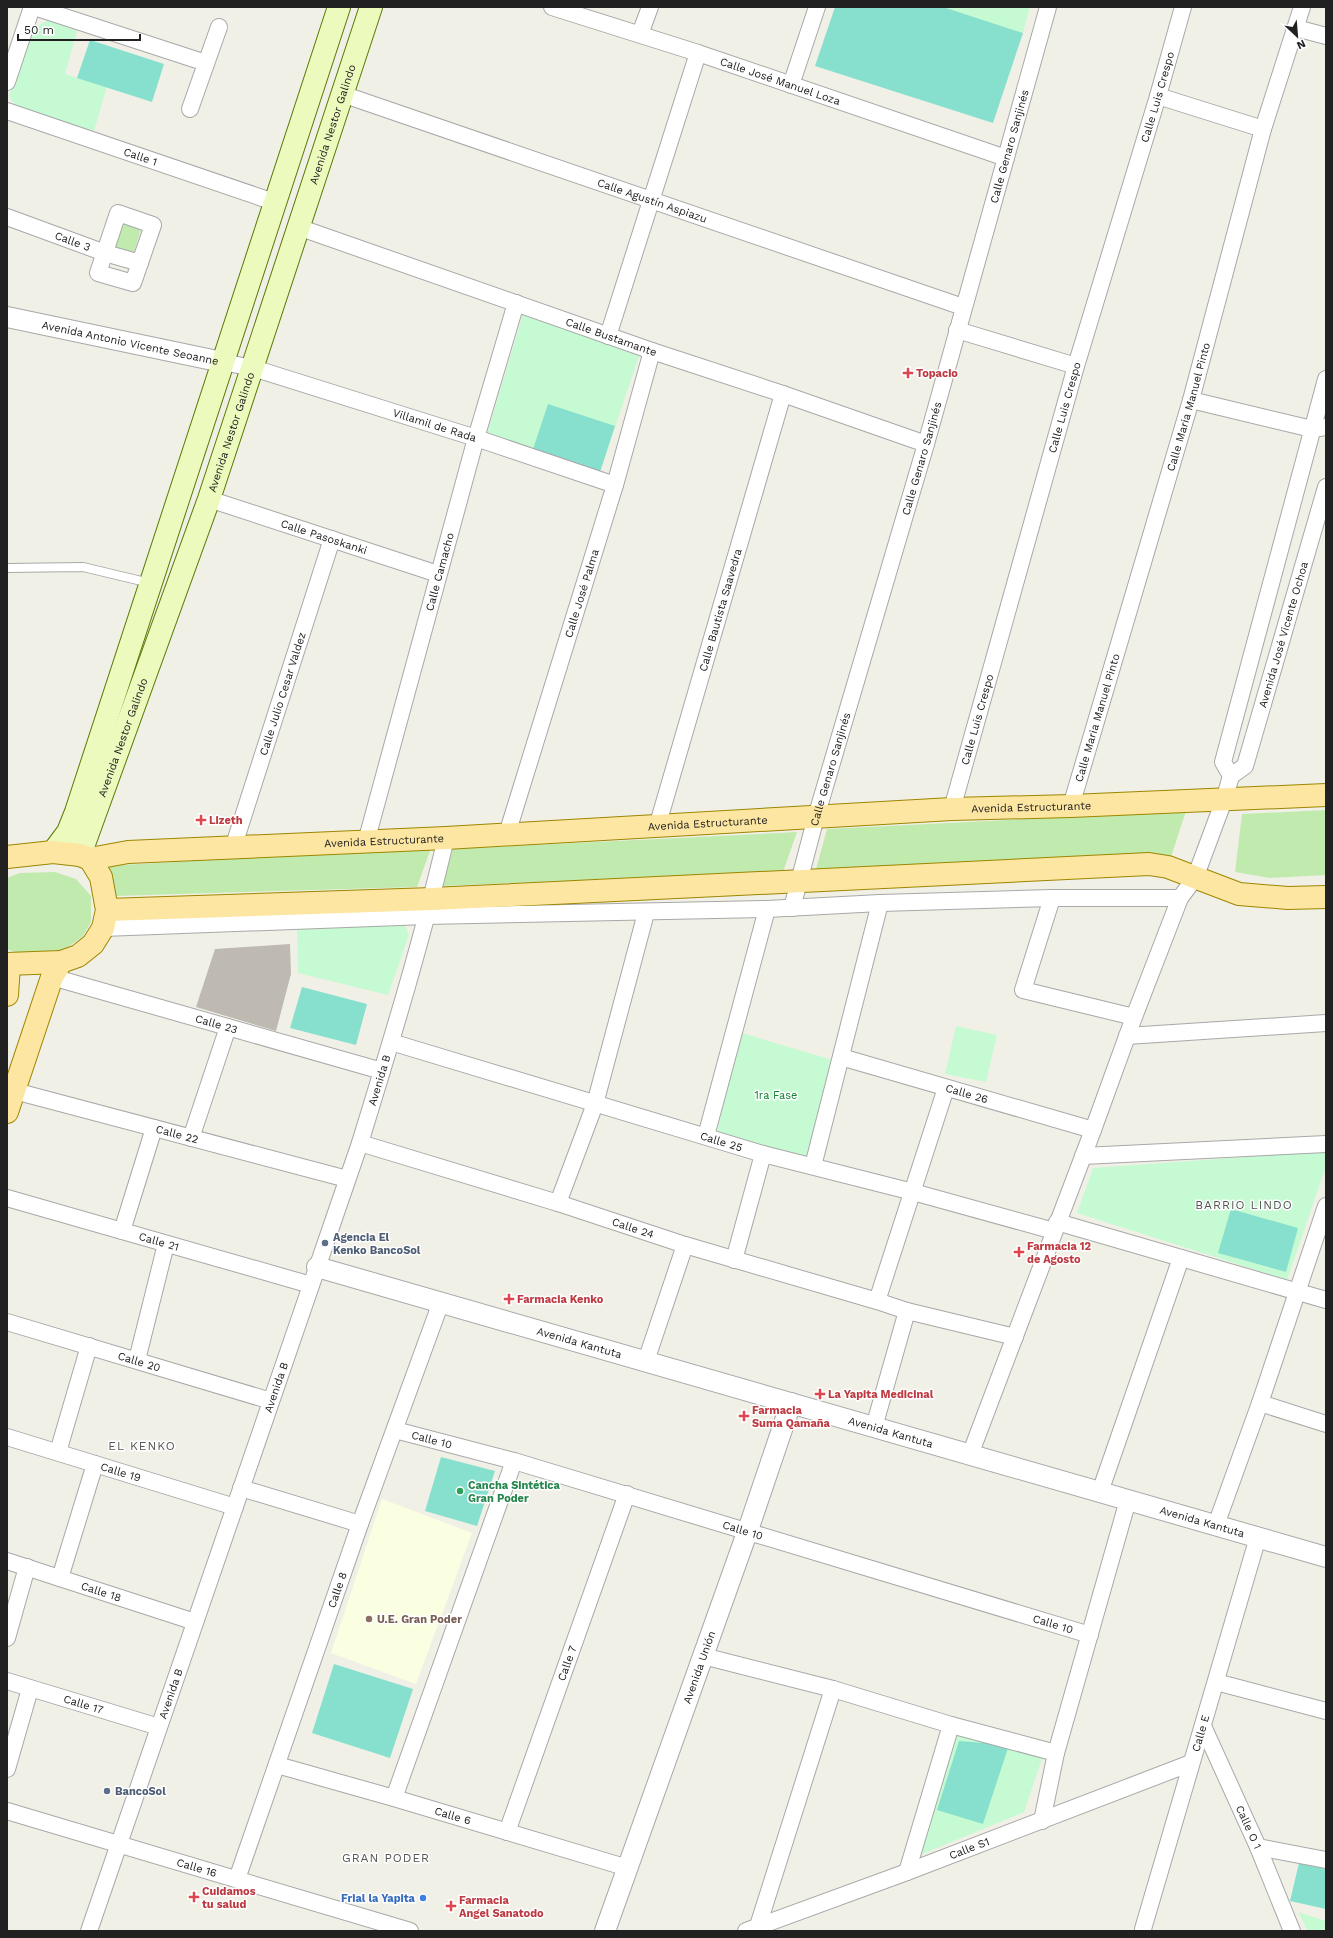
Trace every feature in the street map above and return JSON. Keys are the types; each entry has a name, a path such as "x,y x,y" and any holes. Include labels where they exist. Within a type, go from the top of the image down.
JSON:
{"main road":[{"name":"Avenida Nestor Galindo","path":"53,852 68,832 76,812 274,202 339,7"},
{"name":"Avenida Nestor Galindo","path":"85,857 209,499 371,7"},
{"name":"Avenida Estructurante","path":"7,857 53,852 85,857 128,852 366,842 657,827 952,809 1071,806 1326,795"},
{"path":"7,995 8,964 56,969 78,956 93,944 105,919 101,878 85,857"},
{"path":"105,919 429,908 798,882 1149,864 1168,867 1239,894 1288,898 1326,896"},
{"path":"7,1112 10,1090 56,969"}],"street":[{"path":"7,82 33,7 206,63"},
{"name":"Calle José Manuel Loza","path":"552,7 698,53 1006,158"},
{"path":"640,34 650,7"},
{"path":"791,85 817,7"},
{"name":"Calle Genaro Sanjinés","path":"792,908 816,817 926,444 963,307 1048,7"},
{"name":"Calle Luis Crespo","path":"952,809 1076,366 1158,96 1182,7"},
{"name":"Calle Maria Manuel Pinto","path":"1071,806 1191,400 1264,129 1302,7"},
{"path":"190,109 219,27"},
{"path":"1296,28 1326,36"},
{"path":"608,336 698,53"},
{"name":"Calle Agustín Aspiazu","path":"342,94 963,307"},
{"path":"1158,96 1264,129"},
{"name":"Calle 1","path":"7,111 274,202"},
{"path":"118,213 152,225 133,283 98,273 105,253 118,213"},
{"name":"Calle 3","path":"7,217 105,253 140,263"},
{"name":"Calle Bustamante","path":"298,228 608,336 783,394 926,444"},
{"name":"Calle Camacho","path":"366,842 438,574 516,303"},
{"name":"Avenida Antonio Vicente Seoanne","path":"7,317 253,368"},
{"path":"957,330 1076,366"},
{"name":"Calle José Palma","path":"507,834 615,484 652,351"},
{"name":"Villamil de Rada","path":"253,368 476,438 615,484"},
{"path":"970,1455 1016,1337 1134,1017 1180,898 1196,878 1224,800 1231,776 1223,762 1319,428 1326,379"},
{"name":"Calle Bautista Saavedra","path":"657,827 783,394"},
{"path":"1191,400 1319,428"},
{"name":"Avenida José Vicente Ochoa","path":"1231,776 1245,766 1326,487"},
{"name":"Calle Pasoskanki","path":"209,499 438,574"},
{"name":"Calle Julio Cesar Valdez","path":"233,848 332,539"},
{"name":"Avenida B","path":"90,1931 360,1143 391,1042 429,908 446,838"},
{"path":"429,908 646,913 792,908 880,903 1052,898 1180,898"},
{"path":"1052,898 1023,990 1134,1017"},
{"path":"813,1166 880,903"},
{"path":"706,1136 767,909"},
{"path":"558,1202 595,1104 646,913"},
{"name":"Calle 23","path":"56,969 228,1027 382,1071"},
{"path":"1127,1036 1326,1023"},
{"path":"191,1138 228,1027"},
{"name":"Calle 25","path":"391,1042 763,1154 1181,1258 1326,1300"},
{"name":"Calle 26","path":"841,1057 946,1088 998,1101 1093,1130"},
{"path":"877,1301 946,1088"},
{"name":"Calle 22","path":"10,1090 347,1179"},
{"path":"122,1231 154,1128"},
{"name":"Calle 24","path":"360,1143 558,1202 734,1260 907,1311 1016,1337"},
{"path":"1083,1156 1326,1144"},
{"path":"734,1260 763,1154"},
{"name":"Calle 21","path":"7,1198 166,1244 314,1276"},
{"path":"1216,1525 1260,1403 1326,1206"},
{"path":"137,1360 166,1244"},
{"path":"646,1361 685,1245"},
{"path":"1100,1492 1181,1258"},
{"name":"Avenida Kantuta","path":"314,1276 441,1302 1326,1557"},
{"name":"Calle 8","path":"236,1879 360,1524 441,1302"},
{"path":"874,1427 907,1311"},
{"name":"Calle 20","path":"7,1322 271,1401"},
{"path":"58,1452 89,1346"},
{"name":"Avenida Unión","path":"605,1931 748,1530 791,1403"},
{"path":"1260,1403 1326,1424"},
{"name":"Calle 10","path":"395,1430 514,1461 627,1494 1090,1634"},
{"name":"Calle 19","path":"7,1437 235,1506"},
{"path":"394,1798 514,1461"},
{"path":"60,1578 95,1464"},
{"path":"241,1488 360,1524"},
{"name":"Calle 7","path":"507,1832 627,1494"},
{"path":"1042,1821 1056,1753 1128,1500"},
{"name":"Calle E","path":"1141,1930 1190,1763 1203,1726 1258,1537"},
{"name":"Calle 18","path":"7,1561 195,1622"},
{"path":"7,1638 27,1568"},
{"path":"703,1656 833,1689 951,1725 1056,1753"},
{"name":"Calle 17","path":"7,1682 160,1727"},
{"path":"1216,1682 1326,1711"},
{"path":"7,1769 30,1689"},
{"path":"752,1929 833,1689"},
{"path":"907,1872 951,1725"},
{"name":"Calle O 1","path":"1203,1726 1258,1847 1292,1931"},
{"name":"Calle S1","path":"752,1929 1042,1821 1190,1763"},
{"name":"Calle 6","path":"277,1765 394,1798 628,1868"},
{"name":"Calle 16","path":"7,1811 410,1931"},
{"path":"1258,1847 1326,1860"}],"lane":[{"path":"7,568 83,567 150,583"}],"shaded area":[{"path":"835,7 943,7 1023,33 993,123 815,66"},
{"path":"90,40 164,64 152,102 77,78"},
{"path":"548,404 615,426 600,472 533,449"},
{"path":"302,987 367,1004 356,1045 290,1028"},
{"path":"1231,1209 1298,1228 1286,1272 1218,1253"},
{"name":"Cancha Sintética Gran Poder","path":"441,1457 495,1471 477,1526 425,1511"},
{"path":"382,1499 472,1533 416,1684 331,1653"},
{"path":"334,1664 413,1689 390,1758 312,1733"},
{"path":"959,1741 1009,1745 983,1824 937,1810"},
{"path":"1299,1863 1326,1869 1326,1909 1290,1901"}],"green space":[{"path":"942,7 1030,7 1023,33"},
{"path":"49,20 77,31 65,74 107,87 94,131 16,107 9,96 31,29"},
{"path":"123,220 142,226 133,255 113,249"},
{"path":"523,314 639,356 600,472 487,434"},
{"path":"1326,810 1326,875 1270,878 1235,872 1242,814"},
{"path":"1186,811 1171,857 816,869 827,829"},
{"path":"797,832 783,872 442,886 453,849"},
{"path":"431,848 417,887 116,896 103,866"},
{"path":"55,872 76,879 91,896 91,922 83,936 64,950 22,955 7,949 7,878 20,873"},
{"path":"399,923 406,927 409,935 388,995 298,973 297,928"},
{"path":"956,1026 997,1035 986,1082 945,1074"},
{"name":"1ra Fase","path":"739,1032 836,1061 810,1157 717,1133"},
{"path":"1326,1151 1326,1166 1287,1280 1077,1213 1093,1168"},
{"path":"956,1734 1045,1750 1024,1812 920,1855"},
{"path":"1298,1912 1326,1921 1326,1931 1308,1931"}],"building":[{"path":"290,944 291,974 276,1031 196,1007 215,949"}],"place":[{"name":"Topacio","path":"908,373"},
{"name":"Lizeth","path":"201,820"},
{"name":"Agencia El Kenko BancoSol","path":"325,1243"},
{"name":"Farmacia 12 de Agosto","path":"1019,1252"},
{"name":"Farmacia Kenko","path":"509,1299"},
{"name":"La Yapita Medicinal","path":"820,1394"},
{"name":"Farmacia Suma Qamaña","path":"744,1416"},
{"name":"Cancha Sintética Gran Poder","path":"460,1491"},
{"name":"U.E. Gran Poder","path":"369,1619"},
{"name":"BancoSol","path":"107,1791"},
{"name":"Cuidamos tu salud","path":"194,1897"},
{"name":"Frial la Yapita","path":"423,1898"},
{"name":"Farmacia Angel Sanatodo","path":"451,1906"}],"district":[{"name":"BARRIO LINDO","path":"1244,1205"},
{"name":"EL KENKO","path":"142,1446"},
{"name":"GRAN PODER","path":"386,1858"}]}
